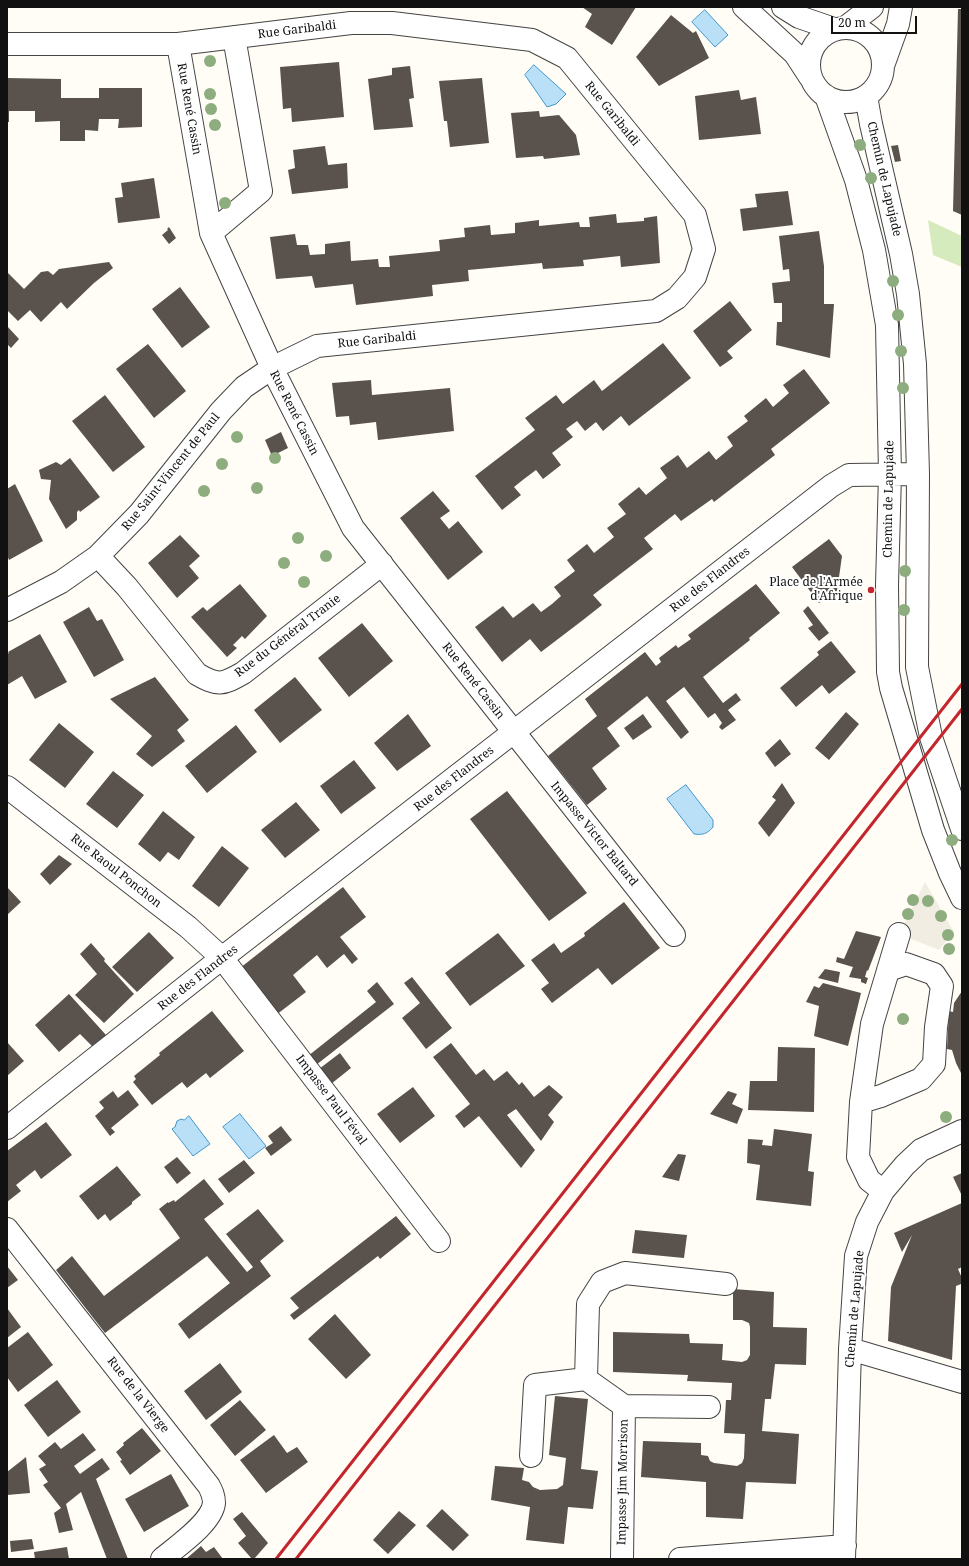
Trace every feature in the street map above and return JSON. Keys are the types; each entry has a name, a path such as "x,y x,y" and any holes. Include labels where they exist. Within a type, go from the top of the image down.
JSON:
{"street":[{"name":"Chemin de Lapujade","path":"744,7 795,54 817,88 826,96 856,180 874,250 887,325 890,474 887,585 888,672 891,688 933,830 950,873 962,898"},
{"path":"783,7 799,17 840,28 857,29 868,34 876,42 884,63"},
{"path":"811,78 808,67 814,44 823,35 840,28 872,7"},
{"path":"826,96 835,101 856,101 866,96 875,88 881,78 884,63 898,24 901,7"},
{"name":"Rue Garibaldi","path":"7,44 178,44 351,23 392,23 532,40 567,58 694,214 704,249 695,277 677,298 656,311 317,346 272,368"},
{"path":"211,233 261,191 234,37"},
{"name":"Rue René Cassin","path":"178,44 211,233 272,368 353,528 513,733"},
{"name":"Chemin de Lapujade","path":"866,96 908,294 915,364 918,474 917,667 931,737 960,819"},
{"name":"Rue Saint-Vincent de Paul","path":"7,610 61,582 98,556 139,514 221,411 244,387 272,368"},
{"name":"Rue des Flandres","path":"7,1128 222,958 831,486 849,475 918,474"},
{"name":"Rue du Général Tranie","path":"98,556 127,587 197,674 212,682 227,682 243,673 382,564"},
{"name":"Impasse Victor Baltard","path":"513,733 674,935"},
{"name":"Rue Raoul Ponchon","path":"7,787 188,927 222,958"},
{"path":"933,830 960,819"},
{"path":"898,934 872,1024 861,1102 858,1157 869,1180 882,1190 921,1150 962,1131"},
{"name":"Impasse Paul Féval","path":"222,958 439,1241"},
{"path":"861,1102 881,1096 921,1079 934,1064 936,1027 942,986 934,974 906,964 888,970"},
{"name":"Chemin de Lapujade","path":"845,1553 850,1349 856,1256 867,1222 882,1190"},
{"name":"Rue de la Vierge","path":"7,1229 204,1479 213,1494 214,1505 203,1524 162,1559"},
{"path":"532,1456 535,1385 586,1379 588,1304 602,1282 625,1273 726,1284"},
{"path":"850,1349 962,1382"},
{"name":"Impasse Jim Morrison","path":"586,1379 624,1406 709,1406"},
{"name":"Impasse Jim Morrison","path":"622,1559 624,1406"},
{"path":"680,1559 845,1553"}],"green space":[{"path":"928,220 962,236 962,267 933,255"}],"shaded area":[{"path":"925,882 954,932 939,950 899,934"}],"water":[{"path":"705,10 728,35 715,47 692,22"},
{"path":"534,65 566,94 556,104 547,107 525,75"},
{"path":"686,785 713,820 713,827 705,834 694,834 667,799"},
{"path":"240,1114 266,1146 249,1159 223,1127"},
{"path":"189,1116 210,1144 193,1156 172,1129 175,1127 177,1121 181,1119 184,1120"}],"building":[{"path":"582,7 636,7 612,45 585,27 592,14"},
{"path":"958,9 962,9 962,215 953,211"},
{"path":"671,15 693,33 696,31 709,58 659,86 636,57"},
{"path":"339,62 344,117 292,122 291,108 283,109 280,67"},
{"path":"410,66 414,98 409,99 413,127 374,130 368,79 392,75 392,68"},
{"path":"7,78 61,79 61,98 99,98 99,88 142,88 142,127 118,128 119,119 99,119 98,131 85,130 85,141 60,141 60,121 35,122 35,111 9,111 9,122 7,122"},
{"path":"482,78 489,143 450,147 447,121 444,121 439,81"},
{"path":"739,90 741,100 756,97 761,134 699,140 695,96"},
{"path":"539,111 540,117 559,115 576,135 580,155 544,159 543,156 516,158 511,113"},
{"path":"898,145 901,161 895,162 891,146"},
{"path":"325,146 328,165 347,163 348,188 292,194 288,170 295,168 293,150"},
{"path":"154,178 160,218 118,223 115,198 123,197 121,183"},
{"path":"788,191 793,225 743,231 740,209 757,207 755,194"},
{"path":"616,214 617,223 644,221 644,218 657,216 660,263 621,267 620,256 583,260 584,266 543,269 542,263 468,270 469,281 432,285 433,296 356,305 353,284 315,288 312,276 276,279 270,237 295,234 297,245 308,245 310,255 325,254 325,244 350,241 351,261 378,259 379,267 390,267 389,256 440,251 439,240 465,237 464,228 490,225 491,235 515,233 515,223 539,220 539,226 579,222 580,227 590,227 589,217"},
{"path":"169,227 176,238 169,244 162,235 168,230 167,229"},
{"path":"819,231 824,266 824,304 834,304 830,358 776,345 777,322 782,322 782,303 774,303 772,283 790,281 789,269 783,270 779,236"},
{"path":"109,262 113,268 94,283 67,309 61,302 41,322 30,310 18,321 7,310 7,272 24,289 41,272 48,271 53,275 59,269"},
{"path":"180,287 210,327 182,348 152,309"},
{"path":"730,301 752,330 727,351 733,358 720,367 693,331"},
{"path":"7,326 19,339 11,348 7,344"},
{"path":"663,343 691,378 629,426 621,416 603,431 596,422 585,431 577,421 566,429 573,437 552,453 561,465 543,479 536,470 524,479 514,487 521,495 502,510 475,476 535,430 525,418 556,395 563,404 594,380 602,391"},
{"path":"148,344 186,391 154,418 116,369"},
{"path":"804,369 830,403 771,449 775,455 714,502 712,499 681,521 675,514 644,538 653,549 593,595 602,605 541,652 530,639 502,662 475,627 503,606 513,618 533,603 541,612 552,604 561,596 554,587 575,571 567,560 587,544 594,553 614,537 607,528 626,514 618,504 639,487 646,495 667,478 660,468 678,455 687,468 709,451 716,460 733,446 727,437 748,421 744,416 766,398 773,407 789,393 783,385"},
{"path":"371,380 372,395 450,388 454,431 378,440 376,422 350,425 349,416 336,417 332,383"},
{"path":"105,395 145,447 113,472 72,421"},
{"path":"281,432 288,448 272,456 265,440"},
{"path":"70,458 100,497 80,512 79,510 77,512 77,520 66,529 49,499 51,480 41,479 39,470 56,462 61,465"},
{"path":"15,484 43,541 9,560 7,555 7,489"},
{"path":"433,491 450,511 440,518 449,529 458,521 483,552 448,580 400,518"},
{"path":"180,535 200,556 189,566 199,578 177,598 148,563"},
{"path":"829,539 842,556 837,591 819,603 792,567"},
{"path":"240,584 267,616 245,639 242,636 233,645 237,648 227,657 191,617 203,607 207,611"},
{"path":"756,584 780,613 749,638 750,640 703,677 723,703 736,693 741,700 728,710 736,720 722,730 719,727 722,723 715,713 708,718 684,687 666,701 689,732 681,739 647,696 607,728 620,746 592,768 607,789 587,805 548,756 597,716 585,699 645,652 656,666 661,662 659,658 676,645 678,648 691,639 688,635"},
{"path":"808,606 829,633 819,641 808,628 813,625 803,611"},
{"path":"89,607 97,621 102,619 124,660 94,677 63,622"},
{"path":"362,623 393,661 349,697 318,658"},
{"path":"40,634 67,682 35,699 22,676 7,685 7,654"},
{"path":"831,641 856,672 829,694 822,685 796,707 780,688 819,655 817,652"},
{"path":"155,677 189,720 177,730 185,741 152,767 136,754 152,736 110,699"},
{"path":"295,677 322,710 280,743 254,710"},
{"path":"846,712 859,724 829,760 815,748"},
{"path":"408,714 431,746 397,771 374,743"},
{"path":"643,714 652,727 633,740 624,728"},
{"path":"59,723 94,752 65,788 29,760"},
{"path":"236,725 257,752 207,793 185,766"},
{"path":"780,739 791,754 775,767 765,753"},
{"path":"354,760 376,788 341,814 320,786"},
{"path":"113,771 144,795 117,828 86,804"},
{"path":"782,783 795,803 769,837 758,823 776,800 772,797"},
{"path":"507,791 587,893 549,921 470,819"},
{"path":"296,802 320,830 285,858 261,830"},
{"path":"163,811 195,837 179,860 168,852 160,862 138,844"},
{"path":"222,846 249,868 219,907 192,886"},
{"path":"59,855 72,864 50,885 40,874"},
{"path":"7,887 21,902 7,915"},
{"path":"343,887 366,917 340,937 358,959 352,964 344,954 327,968 317,955 293,975 306,992 276,1015 240,968"},
{"path":"624,902 660,948 612,985 598,968 552,1003 541,989 549,983 531,960 554,943 561,953 585,936 584,933"},
{"path":"856,931 881,937 868,971 867,970 865,977 868,978 866,984 861,982 861,979 849,977 853,967 836,962 837,957 844,959"},
{"path":"149,932 174,958 137,992 112,967"},
{"path":"498,933 525,966 470,1006 445,973"},
{"path":"91,943 105,959 104,961 134,994 104,1023 75,995 97,974 80,954"},
{"path":"825,969 840,972 838,983 818,978"},
{"path":"412,977 452,1028 426,1049 402,1018 420,1003 404,983"},
{"path":"377,982 394,1004 316,1065 308,1056 376,1002 367,991"},
{"path":"823,983 861,993 848,1046 814,1036 819,1006 806,1002 814,986 819,988"},
{"path":"962,991 962,1075 952,1050 947,1049 949,1011 953,1012 954,1003"},
{"path":"69,994 106,1035 92,1046 80,1034 59,1052 35,1025"},
{"path":"212,1011 244,1051 210,1078 206,1073 187,1088 182,1082 152,1105 133,1082 136,1079 134,1076 160,1055 159,1053"},
{"path":"7,1042 24,1061 7,1076"},
{"path":"451,1043 476,1075 484,1069 494,1081 507,1071 519,1085 522,1082 534,1097 549,1085 563,1097 548,1115 554,1122 541,1141 516,1109 507,1115 535,1150 521,1168 479,1116 464,1128 455,1116 470,1104 433,1057"},
{"path":"778,1047 815,1048 814,1112 748,1110 750,1081 777,1081"},
{"path":"340,1053 351,1068 331,1084 319,1069"},
{"path":"413,1087 435,1116 400,1143 377,1114"},
{"path":"128,1090 139,1105 111,1128 115,1132 110,1136 95,1116 104,1108 99,1102 113,1091 118,1098"},
{"path":"728,1091 737,1094 732,1104 743,1109 737,1124 710,1114"},
{"path":"46,1122 72,1155 41,1179 35,1170 16,1185 21,1191 7,1202 7,1151"},
{"path":"281,1126 292,1140 271,1156 265,1148 273,1143 268,1136"},
{"path":"774,1129 812,1134 808,1171 814,1172 811,1206 756,1200 760,1165 747,1163 748,1139 763,1140 762,1145 772,1146"},
{"path":"678,1154 686,1155 679,1181 662,1177"},
{"path":"177,1157 191,1173 177,1184 164,1167"},
{"path":"244,1160 255,1173 229,1193 218,1179"},
{"path":"117,1166 141,1195 110,1221 105,1214 98,1220 79,1196"},
{"path":"962,1173 962,1196 953,1177"},
{"path":"204,1179 224,1204 204,1219 247,1272 253,1267 226,1234 258,1209 284,1241 260,1261 271,1276 189,1339 178,1324 230,1283 207,1256 105,1333 56,1270 72,1256 104,1296 180,1238 159,1209 168,1202 174,1200 175,1202"},
{"path":"962,1203 962,1267 958,1269 962,1278 961,1284 956,1286 952,1360 888,1341 891,1287 912,1235 902,1252 894,1233"},
{"path":"396,1216 411,1234 380,1259 378,1256 294,1320 290,1315 299,1308 290,1298"},
{"path":"635,1230 687,1235 684,1258 632,1253"},
{"path":"7,1266 18,1280 7,1288"},
{"path":"733,1289 774,1292 773,1327 807,1328 806,1365 775,1364 771,1399 765,1399 762,1431 799,1434 796,1484 746,1482 743,1519 706,1517 706,1482 641,1477 643,1441 701,1443 701,1455 708,1456 710,1461 714,1463 737,1466 742,1463 744,1458 745,1434 724,1433 726,1400 731,1400 732,1383 687,1381 688,1375 613,1372 613,1332 689,1334 690,1343 723,1344 722,1360 742,1362 747,1360 750,1355 750,1327 749,1323 742,1320 733,1320"},
{"path":"7,1308 21,1327 7,1338"},
{"path":"335,1314 371,1355 346,1379 308,1339"},
{"path":"28,1332 53,1365 18,1392 7,1377 7,1348"},
{"path":"220,1363 242,1392 206,1420 184,1391"},
{"path":"57,1380 81,1412 48,1437 24,1405"},
{"path":"555,1396 588,1399 581,1469 598,1471 593,1509 568,1507 564,1544 526,1540 530,1507 491,1500 495,1466 524,1468 522,1480 529,1482 533,1487 540,1490 557,1489 563,1485 566,1458 549,1455"},
{"path":"240,1400 266,1430 235,1456 210,1425"},
{"path":"142,1428 161,1451 130,1475 120,1461 122,1460 116,1452 124,1445 123,1443"},
{"path":"83,1433 96,1450 74,1466 80,1474 102,1458 110,1469 96,1479 128,1559 107,1559 81,1492 66,1504 73,1530 59,1533 54,1513 61,1508 43,1485 48,1482 39,1469 46,1465 38,1456 55,1442 61,1449"},
{"path":"274,1435 287,1453 297,1447 308,1462 266,1493 240,1460"},
{"path":"26,1457 30,1493 7,1495 7,1472"},
{"path":"171,1474 189,1506 144,1532 125,1499"},
{"path":"442,1509 469,1535 453,1551 426,1526"},
{"path":"399,1511 416,1525 388,1554 373,1540"},
{"path":"242,1512 268,1543 254,1559 252,1559 238,1543 246,1536 233,1519"},
{"path":"32,1539 34,1549 11,1552 10,1541"},
{"path":"201,1546 206,1552 214,1547 223,1559 186,1559"},
{"path":"67,1547 69,1559 35,1559 34,1552"}],"railway":[{"path":"276,1559 962,684"},
{"path":"296,1559 962,709"}],"place":[{"name":"Place de l'Armée d'Afrique","path":"871,590"}]}
